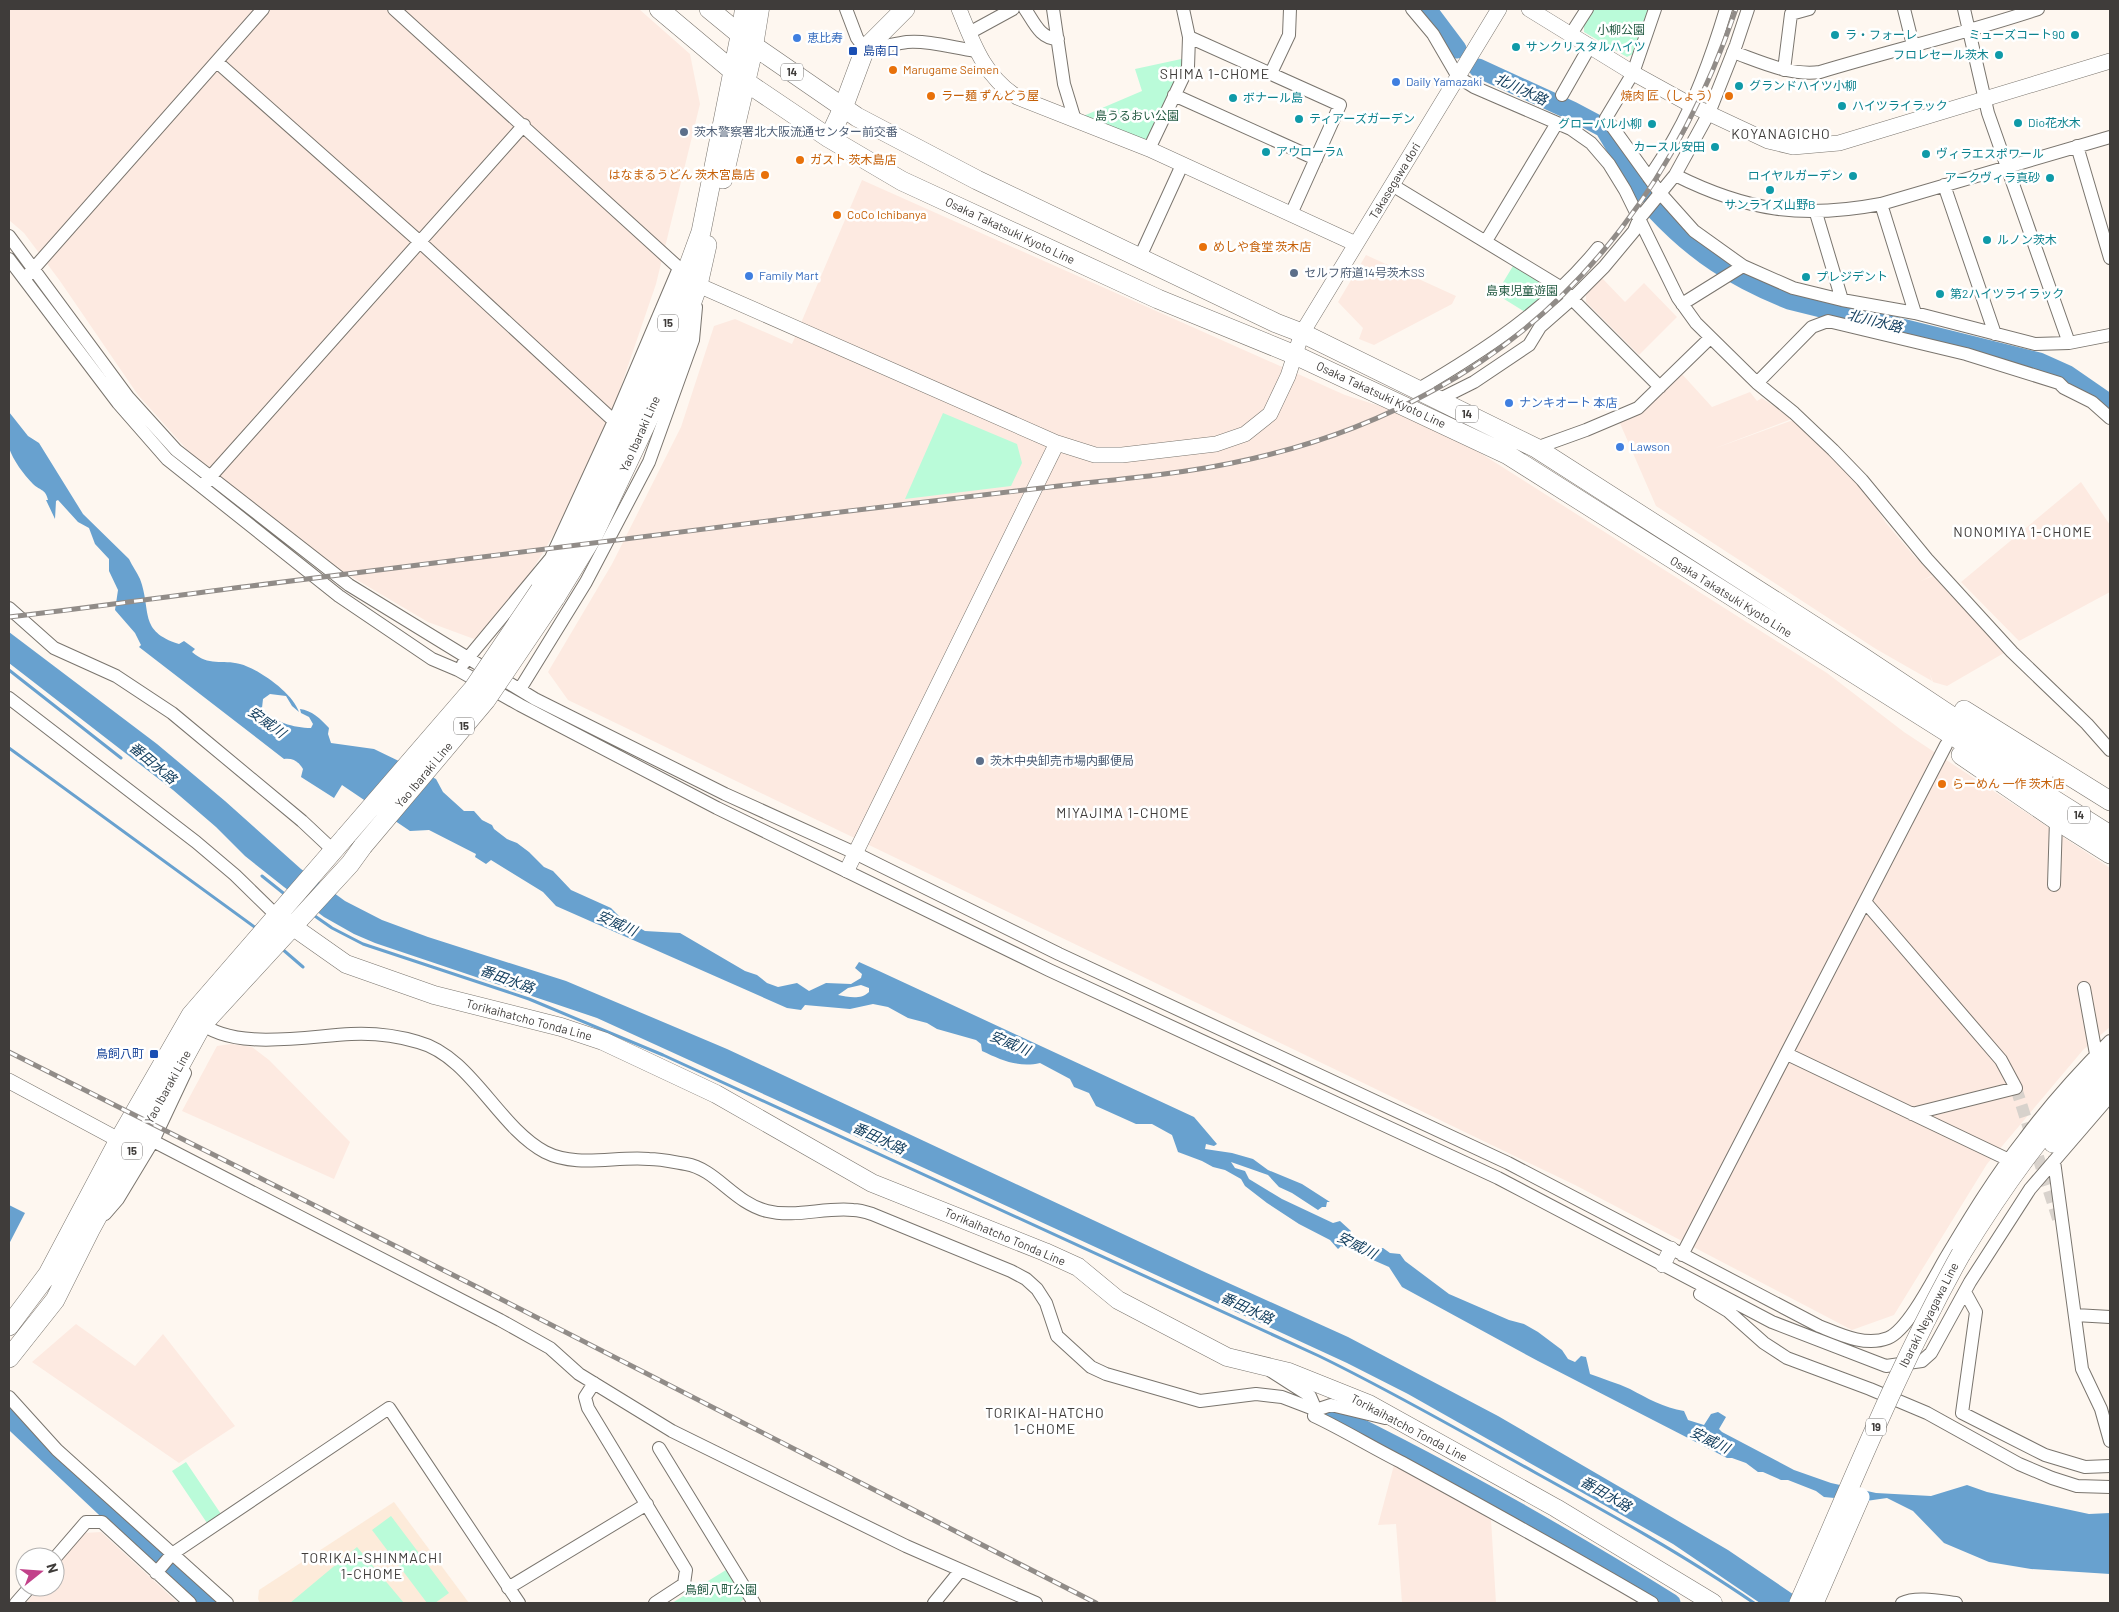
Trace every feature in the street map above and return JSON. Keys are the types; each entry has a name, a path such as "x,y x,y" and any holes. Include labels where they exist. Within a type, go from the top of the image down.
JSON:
{"main road":[{"name":"Osaka Takatsuki Kyoto Line","path":"659,9 739,77 829,138 911,185 1158,299 1295,355 1508,455 1849,671 2050,790 2110,821"},
{"name":"Osaka Takatsuki Kyoto Line","path":"708,9 747,41 843,108 977,180 1276,323 1302,333 1536,448 1861,656 2050,790 2110,836"},
{"path":"744,9 747,41"},
{"path":"747,41 760,9"},
{"path":"829,138 843,108 865,49 905,9"},
{"name":"Yao Ibaraki Line","path":"284,921 339,876 486,700 547,594 638,401 701,232 747,41"},
{"name":"Yao Ibaraki Line","path":"9,1326 48,1274 118,1140 197,1020 284,921 328,857 473,689 593,536 654,407 698,284 739,77"},
{"path":"679,268 701,232"},
{"path":"660,344 668,296"},
{"path":"1861,656 1956,706 2110,801"},
{"path":"1849,671 1862,688 2056,820 2110,854"},
{"name":"Torikaihatcho Tonda Line","path":"284,921 346,964 434,995 561,1027 603,1040 716,1094 872,1182 1046,1252 1078,1267 1118,1300 1227,1356 1290,1372 1369,1404 1556,1508 1713,1603"},
{"name":"Yao Ibaraki Line","path":"9,1358 55,1300 90,1230 187,1051 197,1020"},
{"name":"Ibaraki Neyagawa Line","path":"1814,1603 1908,1387 1991,1205 2103,1056"},
{"name":"Ibaraki Neyagawa Line","path":"1799,1603 1929,1311 2030,1172 2069,1123 2110,1078"}],"street":[{"path":"25,279 263,9"},
{"path":"394,9 679,268 614,421 551,558 458,670"},
{"path":"846,9 857,38 865,49 907,42 976,51"},
{"path":"958,9 976,51 990,74 1010,92 1025,101 1148,149 1356,244"},
{"path":"969,33 1014,9"},
{"path":"1025,9 1042,34 1049,39 1058,40"},
{"path":"1053,9 1064,84 1076,120"},
{"path":"1148,149 1188,67 1188,38 1183,9"},
{"path":"1271,73 1289,35 1290,9"},
{"path":"1412,9 1432,34 1458,77 1474,87 1571,129 1591,143 1609,164 1682,304 1696,323 1757,384 1794,413 1856,474 1927,559 2012,652 2087,724 2110,750"},
{"name":"Takasegawa dori","path":"698,284 1057,443 1082,452 1115,456 1216,444 1231,440 1245,434 1270,414 1288,376 1302,333 1499,9"},
{"path":"1529,9 1633,73 1691,104 1768,141 1792,147 1839,142 2110,61"},
{"path":"1571,34 1587,9"},
{"path":"1655,9 1633,73 1606,118 1660,194 1694,231 1740,268 1793,288 1842,300 1915,313 2035,344 2070,343 2110,335"},
{"path":"1649,178 1676,136 1691,104 1711,57 1726,9"},
{"path":"1438,400 1474,382 1529,345 1540,327 1573,298 1634,231 1639,219 1675,175 1709,113 1748,9"},
{"path":"1784,70 1791,14 1809,9"},
{"path":"1904,9 1913,44"},
{"path":"1964,9 1985,98 2006,166 2070,343"},
{"path":"1733,52 1784,70 1806,74 1820,72 1913,44 1970,31 2037,9"},
{"path":"1188,38 1340,105 1291,214"},
{"path":"1562,95 1590,46"},
{"path":"216,62 420,242 614,421"},
{"path":"1174,95 1316,159"},
{"path":"1486,241 1556,123"},
{"path":"206,482 524,126"},
{"path":"1675,175 1722,196 1757,206 1816,213 1850,210 1880,204 2110,137"},
{"path":"2078,146 2110,258"},
{"path":"1140,257 1182,165"},
{"path":"1392,185 1560,287 1660,387"},
{"path":"1944,185 1995,334"},
{"path":"1880,204 1915,313"},
{"path":"1816,213 1842,300"},
{"path":"9,236 128,396 206,482 340,596 432,659 458,670 520,705 708,803 1049,970 1498,1178 1772,1322 1886,1366 1922,1361 1932,1353 1965,1292 2030,1189 2110,1096"},
{"path":"1417,390 1492,343 1560,287 1598,248"},
{"path":"9,259 118,403 167,459 206,482 349,585 535,699 725,794 855,853 1059,954 1508,1163 1818,1326 1848,1338 1871,1342 1889,1338 1901,1328 1916,1307 1984,1195 2025,1137 2103,1056 2110,1041"},
{"path":"1682,304 1740,268"},
{"path":"520,689 586,582 650,462 692,340 698,284"},
{"path":"1757,384 1812,327 1828,321 1966,354 2059,383 2064,388 2092,402 2110,418"},
{"path":"1536,448 1638,408 1710,338"},
{"path":"847,870 1057,443"},
{"path":"9,608 54,648 116,676 172,713 302,821 328,857"},
{"path":"9,698 196,842 284,921"},
{"path":"1663,1265 1677,1252 1787,1054 1946,745"},
{"path":"2054,885 2056,820"},
{"path":"1866,903 2001,1060 2016,1088 1912,1114"},
{"path":"2084,988 2103,1056"},
{"path":"197,1020 226,1035 276,1040 352,1034 419,1042 443,1052 524,1136 543,1151 562,1159 649,1159 689,1164 705,1170 734,1196 767,1211 800,1213 853,1210 872,1214 1011,1271 1026,1279 1037,1289 1046,1303 1057,1336 1091,1367 1106,1374 1200,1401 1256,1394 1282,1397 1316,1410 1331,1405 1402,1422"},
{"path":"90,1230 118,1199 153,1141 184,1075 187,1051"},
{"path":"1787,1054 2009,1160"},
{"path":"9,1081 118,1140"},
{"path":"153,1141 500,1320 550,1348 579,1374 672,1432 960,1571 1036,1603"},
{"path":"2054,1161 2082,1369 2105,1404 2110,1441"},
{"path":"1691,1280 1695,1291 1728,1311 1764,1343 1787,1358 1870,1388 1927,1413 2019,1464 2052,1478 2077,1486 2110,1487"},
{"path":"1965,1292 1976,1312 1962,1413 2044,1455 2084,1467 2110,1466"},
{"path":"2075,1315 2110,1317"},
{"path":"1901,1328 1904,1343 1914,1359 1922,1361"},
{"path":"1262,1365 1310,1396 1316,1410 1314,1416 1350,1433 1398,1461 1476,1502 1652,1603"},
{"path":"594,1383 585,1397 588,1408 686,1570 684,1584 654,1603"},
{"path":"9,1396 57,1450 227,1603"},
{"path":"156,1573 172,1554 389,1408 519,1603"},
{"path":"659,1448 754,1603"},
{"path":"508,1588 647,1504"},
{"path":"64,1547 86,1522 102,1522 190,1603"},
{"path":"934,1603 960,1571"},
{"path":"1902,1603 1927,1600 1956,1603"}],"shaded area":[{"path":"9,9 639,9 690,54 700,104 656,284 606,430 566,514 533,569 484,633 474,639 428,622 335,567 190,453 138,395 60,281 24,233 9,220"},
{"path":"862,180 1345,395 1402,413 1466,444 1827,673 1904,732 2110,868 2110,1027 2083,1050 1987,1164 1894,1315 1852,1330 1575,1185 568,700 548,672 612,564 681,427 714,326 735,319 792,344"},
{"path":"1366,255 1456,296 1452,304 1374,345 1359,339 1363,328 1338,302"},
{"path":"1602,278 1625,302 1644,283 1677,317 1639,355 1586,302 1586,294"},
{"path":"1681,373 1712,407 1750,392 1757,401 1762,398 1792,419 1713,449 1793,420 1858,480 1886,523 1915,557 1935,574 1921,581 1935,575 2004,653 1947,686 1933,682 1929,672 1932,681 1876,649 1656,506 1619,421"},
{"path":"2081,482 2110,525 2110,592 2019,641 1961,582"},
{"path":"231,1044 252,1047 269,1060 350,1142 334,1179 182,1111 217,1046"},
{"path":"76,1324 135,1366 163,1334 235,1426 179,1463 32,1362"},
{"path":"1394,1465 1491,1519 1496,1603 1402,1603 1396,1524 1378,1525"},
{"path":"394,1502 469,1603 260,1603 258,1599 259,1590"},
{"path":"101,1532 178,1603 26,1603 31,1597 65,1597 65,1556 84,1533"}],"green space":[{"name":"小柳公園","path":"1594,9 1651,9 1635,53 1627,57 1584,32 1584,25"},
{"name":"島うるおい公園","path":"1186,58 1152,138 1145,141 1081,117 1142,91 1135,69"},
{"name":"島東児童遊園","path":"1513,266 1544,284 1546,293 1525,312 1496,294"},
{"path":"943,413 1017,444 1022,463 1011,486 905,499"},
{"path":"186,1462 221,1514 207,1523 172,1471"},
{"path":"391,1516 449,1593 435,1603 427,1603 372,1530"},
{"path":"357,1547 404,1603 290,1603"},
{"name":"鳥飼八町公園","path":"726,1570 744,1599 739,1603 672,1603"}],"water":[{"name":"安威川","path":"9,412 28,436 39,443 83,514 129,559 140,579 149,619 157,633 179,644 184,641 195,649 192,652 204,660 240,664 265,676 290,697 299,712 292,706 286,696 270,694 263,699 262,708 272,717 298,727 311,728 313,724 309,717 301,713 300,709 308,711 329,728 328,734 331,743 374,749 436,779 443,792 464,811 474,811 482,820 492,825 494,829 507,839 517,843 544,867 553,871 571,890 611,908 620,917 645,931 680,933 745,971 757,975 767,983 778,987 797,983 809,991 826,983 851,984 861,978 862,974 855,968 859,962 1194,1117 1217,1144 1214,1146 1206,1144 1205,1149 1232,1153 1253,1159 1268,1170 1302,1184 1330,1202 1327,1202 1326,1207 1318,1210 1279,1187 1268,1175 1231,1162 1235,1168 1245,1171 1249,1179 1282,1199 1333,1223 1340,1221 1351,1231 1351,1236 1375,1249 1383,1248 1390,1253 1400,1254 1405,1261 1449,1294 1509,1320 1524,1324 1562,1350 1568,1359 1575,1362 1581,1356 1586,1357 1590,1374 1625,1387 1663,1405 1684,1411 1688,1420 1704,1425 1711,1414 1718,1412 1726,1417 1719,1429 1722,1432 1794,1470 1831,1483 1876,1493 1931,1496 1967,1485 1987,1492 2089,1514 2110,1513 2110,1574 2031,1569 1989,1562 1944,1543 1913,1511 1887,1498 1866,1501 1824,1497 1816,1491 1788,1480 1781,1480 1763,1472 1758,1472 1746,1463 1727,1458 1538,1361 1402,1287 1389,1267 1341,1246 1338,1249 1330,1240 1299,1224 1267,1203 1245,1186 1241,1179 1225,1170 1178,1152 1172,1135 1152,1124 1136,1124 1096,1106 1089,1093 1074,1087 1070,1079 1040,1063 1017,1064 1003,1060 982,1051 981,1044 976,1040 937,1029 927,1023 908,1018 888,1007 873,1004 850,1009 805,1005 801,1010 787,1008 556,906 543,892 491,860 486,864 475,857 476,854 429,830 410,831 342,785 334,798 301,777 303,769 297,762 284,759 139,647 141,645 135,633 115,610 118,590 109,571 109,559 95,544 89,528 78,522 58,500 56,501 55,519 46,500 48,500 46,494 26,476 11,453 8,440","holes":["861,985 869,988 869,992 862,996 838,995 848,988"]},
{"name":"番田水路","path":"9,632 157,744 225,801 301,869 345,901 382,920 428,937 566,981 727,1049 1202,1271 1348,1337 1498,1416 1728,1550 1806,1603 1760,1603 1673,1544 1408,1394 1347,1363 772,1098 597,1018 375,943 354,934 324,917 284,887 245,856 216,827 173,790 9,663"},
{"path":"9,1205 25,1213 9,1244"}],"waterway":[{"name":"北川水路","path":"1427,9 1457,49"},
{"name":"北川水路","path":"1478,68 1572,111 1604,128 1643,193"},
{"name":"北川水路","path":"1655,210 1700,252 1750,283 1769,292 1789,300 2039,362 2068,375 2110,404"},
{"path":"9,670 121,758"},
{"path":"9,748 256,928"},
{"path":"262,876 287,896"},
{"name":"番田水路","path":"312,914 332,928 363,944 529,999 663,1055 1319,1356 1428,1413 1619,1519 1701,1568 1754,1603"},
{"path":"281,948 303,967"},
{"path":"1328,1412 1416,1456 1502,1503 1671,1603"},
{"path":"9,1417 112,1514 212,1603"}],"tunnel":[{"path":"2016,1088 2058,1219"}],"railway":[{"path":"9,617 824,514 1171,473 1212,467 1284,451 1336,434 1410,403 1488,357 1537,319 1581,276 1621,229 1656,178 1687,124 1714,68 1736,9"},
{"path":"9,1052 483,1290 1096,1603"}],"place":[{"name":"ラ・フォーレ","path":"1835,35"},
{"name":"ミューズコート90","path":"2075,35"},
{"name":"恵比寿","path":"797,38"},
{"name":"サンクリスタルハイツ","path":"1516,47"},
{"name":"島南口","path":"853,51"},
{"name":"フロレセール茨木","path":"1999,55"},
{"name":"Marugame Seimen","path":"893,70"},
{"name":"Daily Yamazaki","path":"1396,82"},
{"name":"グランドハイツ小柳","path":"1739,86"},
{"name":"ラー麺 ずんどう屋","path":"931,96"},
{"name":"焼肉 匠（しょう）","path":"1729,96"},
{"name":"ボナール島","path":"1233,98"},
{"name":"ハイツライラック","path":"1842,106"},
{"name":"ティアーズガーデン","path":"1299,119"},
{"name":"Dio花水木","path":"2018,123"},
{"name":"グローバル小柳","path":"1652,124"},
{"name":"茨木警察署北大阪流通センター前交番","path":"684,132"},
{"name":"カースル安田","path":"1715,147"},
{"name":"アウローラA","path":"1266,152"},
{"name":"ヴィラエスポワール","path":"1926,154"},
{"name":"ガスト 茨木島店","path":"800,160"},
{"name":"はなまるうどん 茨木宮島店","path":"765,175"},
{"name":"ロイヤルガーデン","path":"1853,176"},
{"name":"アークヴィラ真砂","path":"2050,178"},
{"name":"サンライズ山野B","path":"1770,190"},
{"name":"CoCo Ichibanya","path":"837,215"},
{"name":"ルノン茨木","path":"1987,240"},
{"name":"めしや食堂 茨木店","path":"1203,247"},
{"name":"セルフ府道14号茨木SS","path":"1294,273"},
{"name":"Family Mart","path":"749,276"},
{"name":"プレジデント","path":"1806,277"},
{"name":"第2ハイツライラック","path":"1940,294"},
{"name":"ナンキオート 本店","path":"1509,403"},
{"name":"Lawson","path":"1620,447"},
{"name":"茨木中央卸売市場内郵便局","path":"980,761"},
{"name":"らーめん 一作 茨木店","path":"1942,784"},
{"name":"鳥飼八町","path":"154,1054"}],"district":[{"name":"SHIMA 1-CHOME","path":"1215,74"},
{"name":"KOYANAGICHO","path":"1781,134"},
{"name":"NONOMIYA 1-CHOME","path":"2023,532"},
{"name":"MIYAJIMA 1-CHOME","path":"1123,813"},
{"name":"TORIKAI-HATCHO 1-CHOME","path":"1045,1422"},
{"name":"TORIKAI-SHINMACHI 1-CHOME","path":"372,1566"}]}
